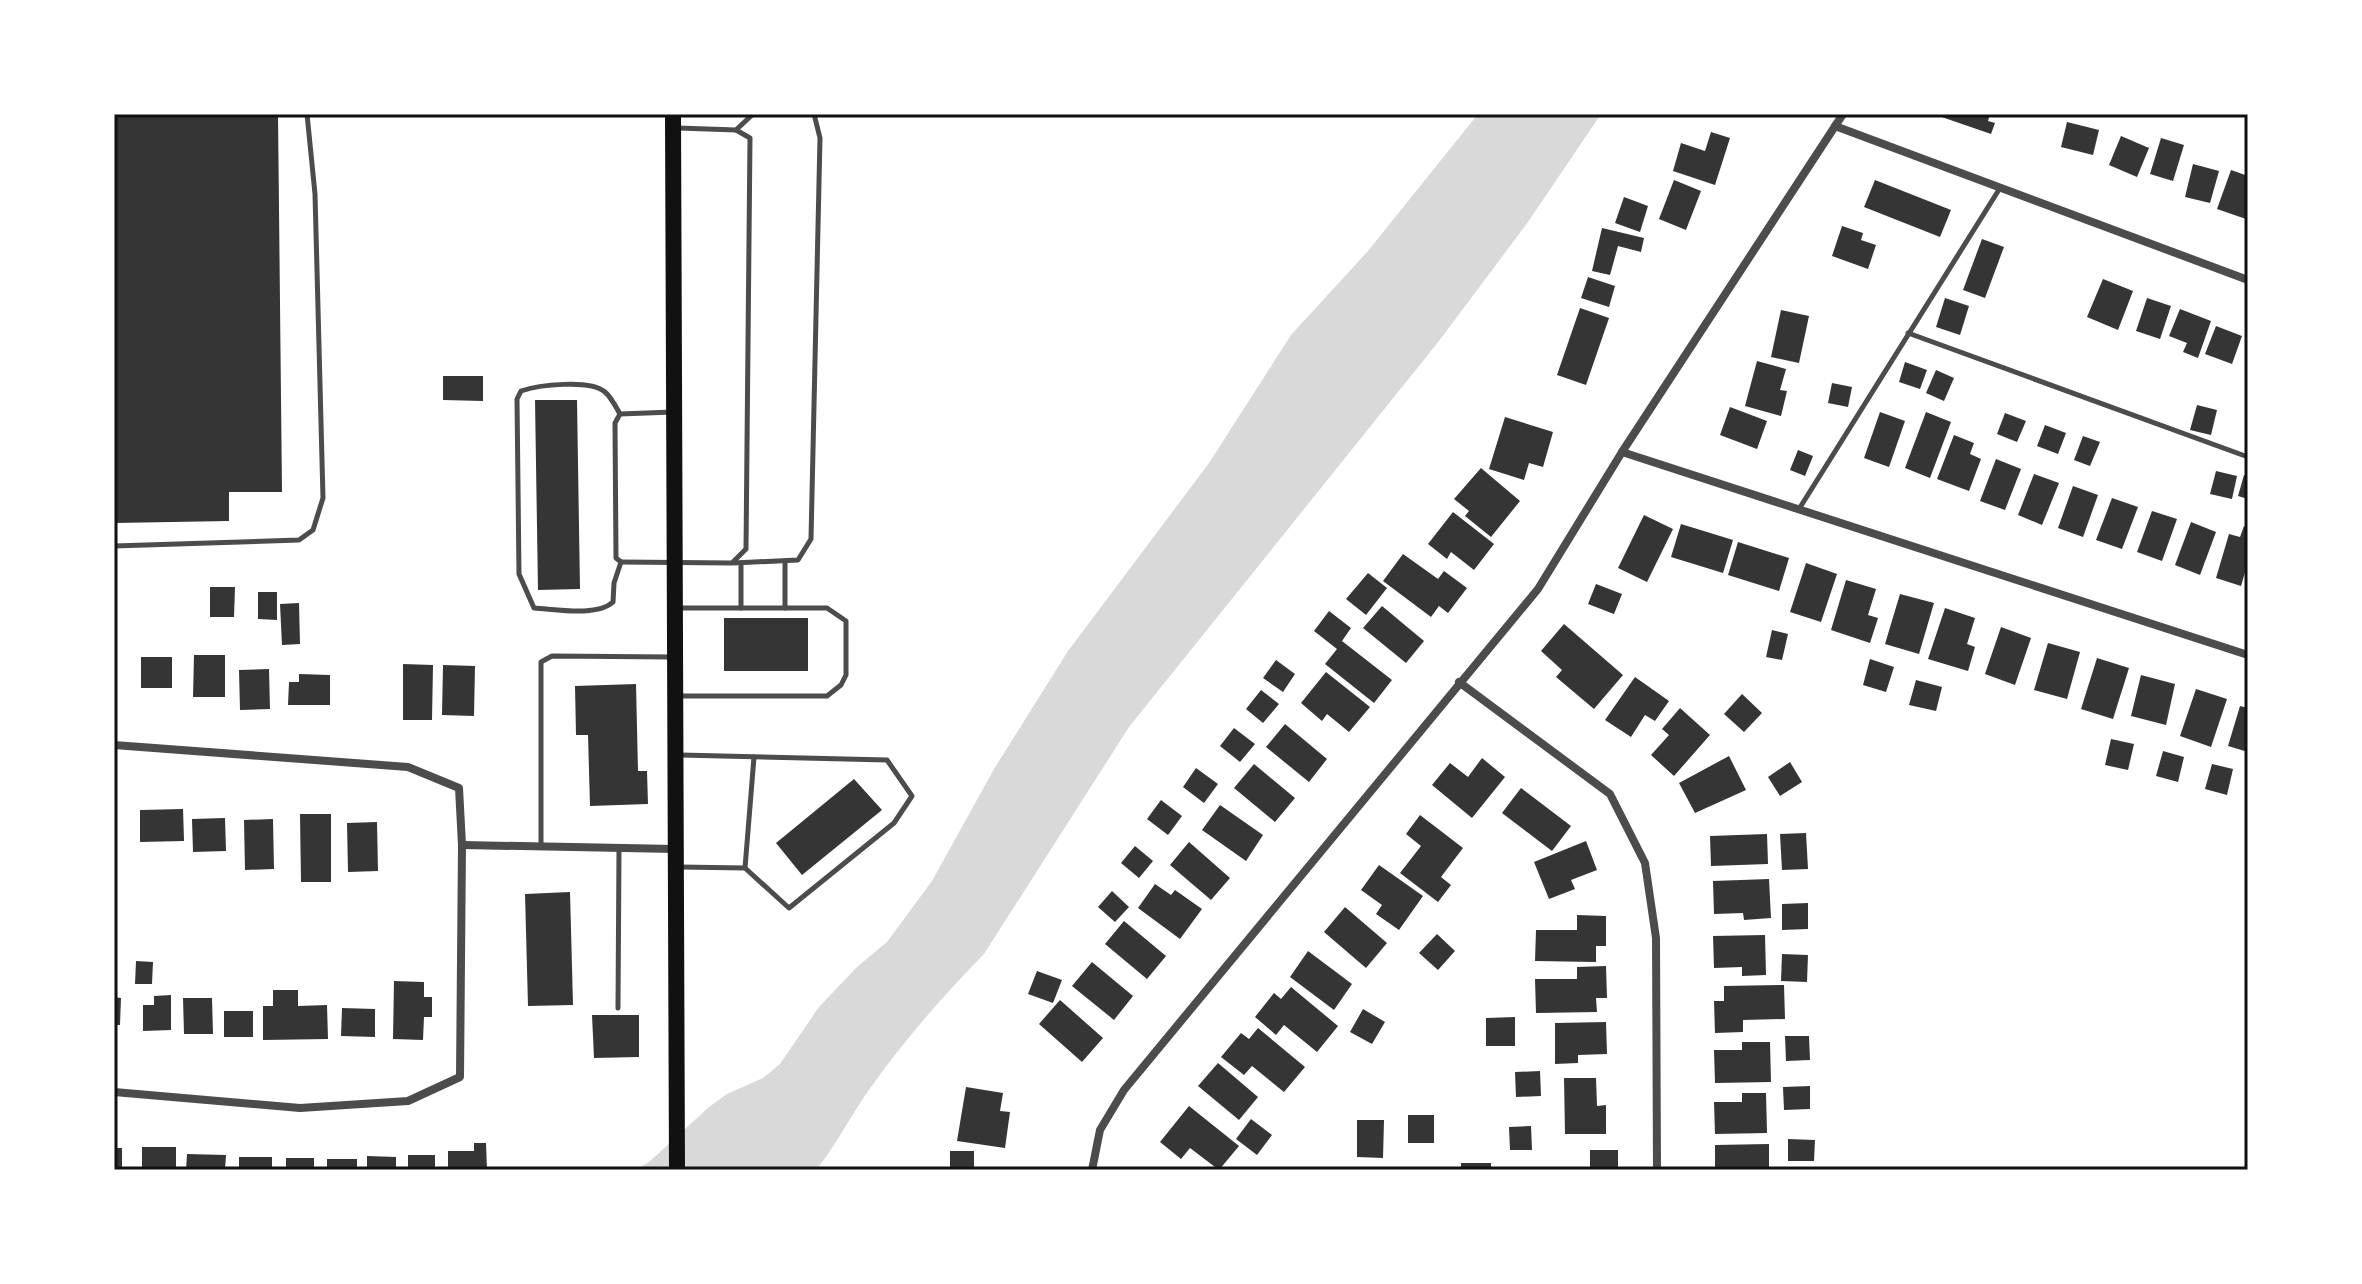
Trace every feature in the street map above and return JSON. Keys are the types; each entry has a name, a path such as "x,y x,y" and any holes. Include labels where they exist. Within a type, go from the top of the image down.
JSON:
{"main road":[{"path":"673,121 677,1170"}],"street":[{"path":"1092,1170 1100,1130 1124,1090 1538,589 1622,452 1843,114"},
{"path":"1835,126 2248,280"},
{"path":"1622,452 2248,655"},
{"path":"1459,682 1610,794 1645,863 1656,938 1657,1170"},
{"path":"114,745 408,767 459,788 462,845 460,1077 408,1101 300,1108 114,1092"},
{"path":"462,845 675,849"}],"lane":[{"path":"114,546 299,540 313,530 323,498 315,194 307,114"},
{"path":"736,130 753,114"},
{"path":"620,414 615,423 616,558 621,562 798,560 811,539 820,138 814,114"},
{"path":"673,121 736,130 750,138 746,549 732,563"},
{"path":"1798,510 2000,188"},
{"path":"1908,333 2248,457"},
{"path":"620,414 606,392 594,386 535,386 521,391 517,399 519,574 534,608 576,611 608,607 613,602 614,583 621,562"},
{"path":"620,414 674,412"},
{"path":"785,561 785,608"},
{"path":"741,563 741,608"},
{"path":"674,608 827,608 846,621 846,675 841,685 827,696 675,696"},
{"path":"541,846 541,662 552,656 674,658"},
{"path":"675,755 887,760 912,796 894,823 789,908 745,868 675,867"},
{"path":"745,868 754,757"},
{"path":"618,1008 619,848"}],"shaded area":[{"path":"1478,114 1601,114 1528,222 1439,341 1129,727 984,954 891,1059 816,1170 635,1170 649,1162 709,1107 727,1094 763,1078 780,1064 819,1007 857,967 887,942 932,881 994,769 1068,651 1209,463 1291,335 1368,251"}],"building":[{"path":"114,114 278,114 282,492 229,492 229,521 114,523"},
{"path":"1933,114 1990,114 1988,121 1995,123 1991,134"},
{"path":"2067,122 2099,130 2093,155 2061,147"},
{"path":"1711,132 1730,138 1715,185 1673,171 1681,143 1705,151"},
{"path":"2121,136 2149,148 2137,177 2109,165"},
{"path":"2161,138 2184,145 2173,181 2150,174"},
{"path":"2193,164 2219,171 2210,203 2185,197"},
{"path":"2231,170 2248,176 2246,219 2217,209"},
{"path":"1674,180 1701,191 1686,230 1659,219"},
{"path":"1875,180 1951,210 1940,237 1864,207"},
{"path":"1624,197 1648,206 1640,232 1615,223"},
{"path":"1842,226 1863,233 1861,240 1876,245 1868,269 1832,256"},
{"path":"1602,228 1644,238 1641,252 1618,246 1610,275 1592,271"},
{"path":"1982,239 2004,247 1985,298 1963,290"},
{"path":"1588,277 1615,286 1609,307 1581,298"},
{"path":"2103,279 2133,291 2118,330 2087,317"},
{"path":"1945,298 1969,306 1960,335 1936,327"},
{"path":"2147,298 2171,306 2160,339 2136,331"},
{"path":"1580,308 1609,318 1586,385 1557,375"},
{"path":"2180,309 2211,321 2198,358 2183,352 2187,343 2169,336"},
{"path":"1781,310 1809,316 1799,363 1771,357"},
{"path":"2216,326 2242,336 2232,364 2205,354"},
{"path":"1757,361 1786,369 1780,390 1787,391 1781,416 1745,406"},
{"path":"1905,362 1927,370 1920,389 1899,382"},
{"path":"1936,370 1954,378 1944,401 1926,393"},
{"path":"443,376 483,376 483,401 443,400"},
{"path":"1832,383 1852,387 1848,407 1828,403"},
{"path":"535,400 577,400 580,589 538,590"},
{"path":"2197,405 2217,410 2211,435 2190,430"},
{"path":"1730,407 1767,421 1757,449 1720,435"},
{"path":"1880,412 1905,421 1889,467 1864,458"},
{"path":"1926,412 1951,422 1930,478 1905,468"},
{"path":"2005,413 2026,421 2017,442 1997,434"},
{"path":"1505,417 1553,432 1543,467 1529,463 1524,480 1489,469"},
{"path":"2045,425 2066,433 2058,454 2037,446"},
{"path":"1954,435 1974,443 1970,454 1981,459 1969,491 1937,479"},
{"path":"2083,436 2100,442 2090,466 2074,460"},
{"path":"1798,450 1813,456 1805,476 1790,470"},
{"path":"1996,459 2021,469 2005,510 1980,501"},
{"path":"1481,468 1520,501 1491,537 1465,516 1469,511 1454,499"},
{"path":"2216,471 2237,476 2232,499 2210,494"},
{"path":"2034,474 2059,483 2042,525 2018,515"},
{"path":"2244,475 2248,476 2248,499 2238,496"},
{"path":"2073,486 2098,495 2083,537 2058,528"},
{"path":"2112,498 2138,507 2122,549 2096,540"},
{"path":"2152,511 2177,519 2162,561 2137,552"},
{"path":"1453,512 1494,544 1474,570 1451,552 1447,559 1428,544"},
{"path":"1644,515 1673,529 1647,582 1618,568"},
{"path":"2191,522 2216,532 2200,575 2175,565"},
{"path":"1681,524 1733,540 1723,573 1671,557"},
{"path":"2244,526 2248,527 2248,562 2241,586 2216,578 2229,534 2240,537"},
{"path":"1738,542 1789,558 1779,591 1728,575"},
{"path":"1403,554 1438,579 1444,571 1467,588 1448,613 1439,606 1431,617 1383,581"},
{"path":"1806,563 1837,574 1821,622 1790,612"},
{"path":"1368,573 1387,588 1366,615 1346,599"},
{"path":"1846,580 1876,589 1868,615 1878,618 1870,643 1831,630"},
{"path":"1596,584 1622,594 1614,614 1588,604"},
{"path":"210,587 235,587 234,617 210,617"},
{"path":"258,592 277,592 277,620 258,619"},
{"path":"1900,594 1934,603 1919,654 1885,644"},
{"path":"299,603 300,644 282,645 280,604"},
{"path":"1382,606 1424,641 1406,663 1363,628"},
{"path":"1945,608 1975,618 1967,644 1975,647 1968,671 1928,659"},
{"path":"1329,611 1351,628 1342,641 1392,680 1374,703 1325,664 1337,649 1314,631"},
{"path":"724,618 808,618 808,671 724,671"},
{"path":"1564,624 1623,675 1594,709 1556,677 1562,670 1541,651"},
{"path":"2001,627 2031,638 2015,685 1985,674"},
{"path":"1772,630 1788,634 1782,660 1766,657"},
{"path":"2048,643 2080,652 2067,699 2034,690"},
{"path":"194,655 225,655 225,697 193,697"},
{"path":"141,657 172,657 172,688 141,688"},
{"path":"2097,658 2129,668 2113,719 2081,709"},
{"path":"1870,659 1894,667 1886,692 1863,685"},
{"path":"1276,660 1295,674 1283,692 1263,678"},
{"path":"403,664 433,665 432,720 403,720"},
{"path":"443,665 475,666 474,716 442,715"},
{"path":"269,669 270,709 240,710 239,670"},
{"path":"1326,672 1370,707 1349,732 1327,714 1322,721 1301,703"},
{"path":"299,674 330,675 330,705 288,705 289,682 299,682"},
{"path":"2141,675 2175,684 2166,725 2131,716"},
{"path":"1635,677 1669,701 1655,721 1645,715 1631,737 1605,720"},
{"path":"1916,680 1942,687 1936,711 1909,705"},
{"path":"636,684 638,771 647,771 648,804 590,806 588,735 576,735 575,686"},
{"path":"2196,689 2227,699 2211,747 2180,736"},
{"path":"1261,690 1279,704 1263,723 1246,709"},
{"path":"1742,694 1762,713 1744,732 1724,714"},
{"path":"2240,706 2248,708 2248,752 2228,746"},
{"path":"1680,708 1710,735 1674,776 1651,755 1669,735 1662,729"},
{"path":"1285,724 1327,759 1309,782 1266,747"},
{"path":"1234,728 1255,744 1240,762 1220,746"},
{"path":"2111,739 2134,744 2128,770 2105,765"},
{"path":"2163,751 2184,757 2178,782 2156,776"},
{"path":"1729,756 1746,790 1695,813 1679,783"},
{"path":"1482,758 1505,777 1472,818 1432,785 1450,763 1468,777"},
{"path":"1790,762 1802,782 1780,796 1768,777"},
{"path":"1254,764 1295,798 1275,822 1234,788"},
{"path":"2212,764 2233,769 2227,795 2205,789"},
{"path":"1196,768 1218,784 1204,803 1183,787"},
{"path":"854,779 882,810 802,875 776,843"},
{"path":"1521,788 1571,826 1552,851 1502,813"},
{"path":"1161,800 1182,816 1168,835 1147,819"},
{"path":"1220,805 1263,835 1246,861 1202,830"},
{"path":"183,809 184,841 140,842 140,810"},
{"path":"300,814 331,814 331,882 301,882"},
{"path":"1420,815 1463,848 1441,877 1451,885 1438,902 1400,873 1421,846 1406,834"},
{"path":"225,818 226,851 193,852 192,819"},
{"path":"273,819 274,869 245,870 244,820"},
{"path":"377,822 378,871 348,872 347,823"},
{"path":"1806,833 1808,869 1782,870 1780,834"},
{"path":"1767,834 1768,864 1711,866 1710,836"},
{"path":"1586,841 1597,870 1571,880 1575,889 1549,899 1534,862"},
{"path":"1189,842 1230,878 1211,900 1170,865"},
{"path":"1135,846 1153,861 1139,878 1121,863"},
{"path":"1379,865 1423,896 1399,930 1376,914 1382,905 1361,890"},
{"path":"1769,879 1771,918 1744,920 1743,913 1714,914 1713,881"},
{"path":"1155,884 1171,895 1175,890 1202,909 1180,939 1138,908"},
{"path":"1112,891 1129,907 1115,922 1098,907"},
{"path":"570,892 573,1005 528,1006 525,894"},
{"path":"1808,903 1808,929 1782,930 1782,904"},
{"path":"1345,907 1387,943 1366,968 1324,932"},
{"path":"1577,915 1606,916 1606,946 1596,946 1596,962 1535,961 1536,930 1577,930"},
{"path":"1124,921 1166,956 1147,979 1105,944"},
{"path":"1437,934 1455,951 1438,970 1419,953"},
{"path":"1765,935 1766,975 1742,976 1742,967 1714,968 1713,936"},
{"path":"1308,951 1352,984 1334,1010 1290,977"},
{"path":"1782,954 1808,955 1807,982 1781,981"},
{"path":"136,961 153,962 152,984 135,984"},
{"path":"1092,962 1133,996 1114,1020 1072,986"},
{"path":"1606,966 1607,998 1596,998 1597,1012 1536,1013 1535,979 1577,979 1577,967"},
{"path":"1037,971 1062,980 1053,1003 1028,994"},
{"path":"394,981 424,982 424,997 432,997 432,1017 424,1017 423,1040 393,1039"},
{"path":"1784,985 1785,1019 1743,1020 1743,1032 1715,1033 1714,1001 1724,1001 1724,986"},
{"path":"1291,987 1338,1026 1317,1052 1284,1025 1276,1035 1255,1017 1274,993 1281,999"},
{"path":"273,990 298,990 298,1006 327,1005 328,1039 263,1040 263,1006 273,1006"},
{"path":"171,995 171,1030 143,1031 143,1005 154,1005 154,996"},
{"path":"114,997 121,998 120,1025 114,1025"},
{"path":"183,998 212,998 213,1034 184,1034"},
{"path":"1060,1000 1103,1038 1082,1062 1039,1024"},
{"path":"342,1008 375,1009 375,1037 341,1036"},
{"path":"1363,1009 1385,1022 1372,1044 1350,1032"},
{"path":"224,1011 253,1011 253,1037 224,1037"},
{"path":"592,1015 639,1015 639,1057 594,1058"},
{"path":"1515,1017 1515,1046 1486,1046 1486,1018"},
{"path":"1606,1022 1607,1054 1578,1055 1578,1063 1555,1064 1555,1023"},
{"path":"1258,1028 1305,1067 1284,1092 1252,1066 1244,1075 1221,1057 1241,1033 1249,1039"},
{"path":"1785,1036 1809,1036 1810,1060 1786,1061"},
{"path":"1742,1042 1770,1042 1771,1082 1715,1083 1714,1050 1742,1050"},
{"path":"1218,1063 1258,1097 1239,1120 1198,1086"},
{"path":"1540,1071 1541,1096 1516,1097 1515,1072"},
{"path":"1564,1078 1596,1078 1597,1106 1606,1105 1606,1134 1565,1134"},
{"path":"1810,1086 1810,1109 1784,1110 1783,1087"},
{"path":"966,1087 1003,1093 1000,1111 1010,1112 1005,1148 957,1141"},
{"path":"1742,1093 1766,1093 1767,1133 1715,1134 1714,1102 1742,1102"},
{"path":"1189,1106 1239,1146 1219,1170 1190,1148 1181,1159 1160,1142"},
{"path":"1408,1115 1434,1115 1434,1143 1408,1143"},
{"path":"1251,1119 1272,1135 1257,1155 1236,1139"},
{"path":"1357,1120 1384,1120 1383,1158 1357,1157"},
{"path":"1531,1126 1532,1150 1510,1150 1509,1127"},
{"path":"1788,1139 1815,1140 1814,1161 1788,1161"},
{"path":"474,1143 486,1143 487,1170 448,1170 448,1151 474,1151"},
{"path":"1769,1144 1769,1170 1715,1170 1715,1145"},
{"path":"142,1147 176,1147 176,1170 142,1170"},
{"path":"114,1148 122,1148 122,1170 114,1170"},
{"path":"1590,1150 1618,1150 1618,1170 1590,1170"},
{"path":"950,1151 974,1151 974,1170 950,1170"},
{"path":"187,1154 226,1155 225,1170 186,1170"},
{"path":"408,1155 435,1155 435,1170 408,1170"},
{"path":"367,1156 396,1157 396,1170 367,1170"},
{"path":"239,1157 272,1157 272,1170 239,1170"},
{"path":"286,1158 314,1158 314,1170 286,1170"},
{"path":"327,1159 357,1159 357,1170 327,1170"},
{"path":"1461,1163 1491,1163 1491,1170 1461,1170"}]}
